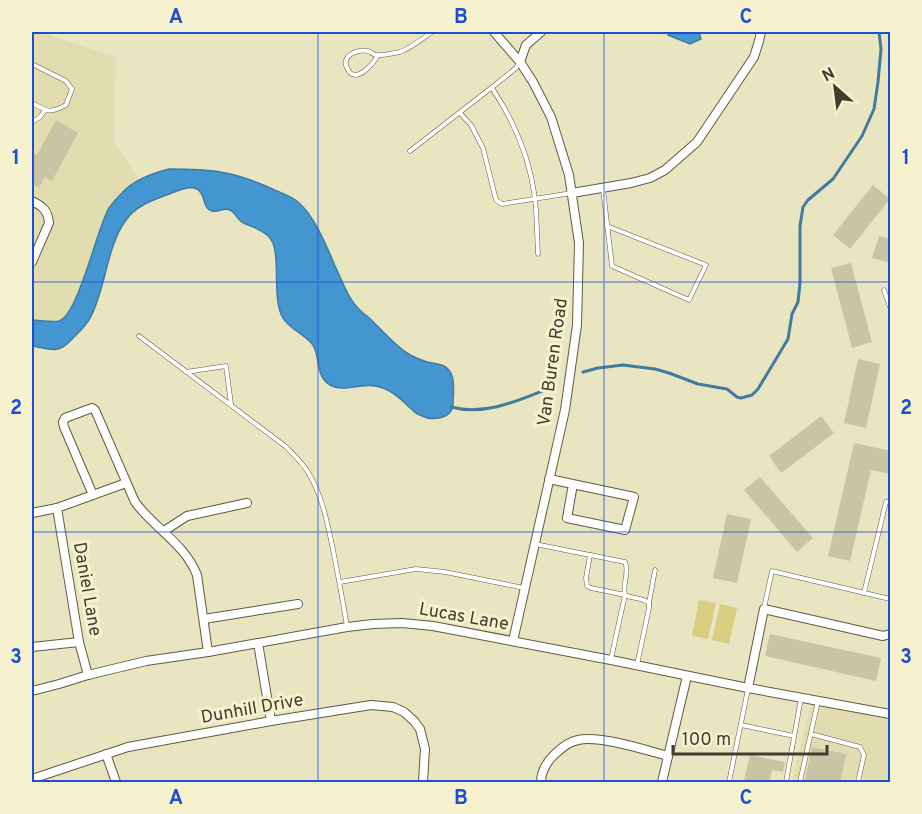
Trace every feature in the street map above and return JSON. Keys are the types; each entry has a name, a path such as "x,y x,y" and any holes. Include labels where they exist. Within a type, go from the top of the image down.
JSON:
{"street":[{"name":"Van Buren Road","path":"494,32 520,62 533,82 550,117 569,175 579,243 577,325 565,410 513,641"},
{"path":"520,62 526,45 541,32"},
{"path":"572,193 632,183 650,178 665,170 697,142 754,57 760,32"},
{"path":"32,201 46,211 50,223 32,262"},
{"path":"93,495 63,422 65,418 92,408 95,410 135,502 143,514 164,531 192,564 197,576 208,652"},
{"path":"549,479 573,484 634,497 625,530 567,518 573,484"},
{"path":"32,513 57,508 126,483"},
{"path":"164,531 187,516 248,503"},
{"name":"Daniel Lane","path":"57,508 80,642 88,675"},
{"path":"204,619 298,604"},
{"path":"748,688 764,609 883,636 891,634"},
{"name":"Lucas Lane","path":"32,691 146,661 347,627 402,623 433,626 891,714"},
{"path":"32,647 80,642"},
{"path":"258,643 271,721"},
{"path":"662,783 687,676"},
{"name":"Dunhill Drive","path":"32,778 128,747 371,705 393,707 404,712 420,729 425,749 423,783"},
{"path":"541,783 544,769 551,758 565,745 576,740 597,738 669,756"},
{"path":"106,754 116,783"}],"lane":[{"path":"378,56 368,70 357,75 348,70 346,64 350,55 356,52 367,51 378,56 403,51 432,32"},
{"path":"410,151 492,88 520,62"},
{"path":"32,64 66,81 72,89 66,105 56,110 48,112 32,103"},
{"path":"492,88 521,142 530,173 535,199 538,254"},
{"path":"32,122 45,110"},
{"path":"460,112 471,125 483,148 496,200 502,204 572,193"},
{"path":"603,188 607,225 612,266 690,300 706,265 607,225"},
{"path":"884,290 891,307"},
{"path":"139,336 285,446 302,463 311,476 324,510 340,582 347,627"},
{"path":"186,372 226,366 231,405"},
{"path":"864,592 886,502 891,502"},
{"path":"535,544 625,562 628,567 625,595 611,660"},
{"path":"590,555 587,586 645,600 649,603"},
{"path":"340,582 416,569 445,572 525,588"},
{"path":"637,666 655,570"},
{"path":"764,609 772,571 891,599"},
{"path":"729,783 748,688"},
{"path":"786,783 801,698"},
{"path":"800,783 819,701"},
{"path":"741,725 794,736"},
{"path":"811,734 860,747 864,755 858,783"}],"shaded area":[{"path":"32,32 40,32 116,57 114,142 139,180 125,190 109,208 73,306 63,319 51,321 32,319"},
{"path":"699,600 716,603 708,639 692,636"},
{"path":"720,604 737,608 729,644 712,640"},
{"path":"812,699 890,714 890,782 792,782"}],"water":[{"path":"669,32 699,32 701,39 690,44 668,35"},
{"path":"169,169 208,170 235,175 264,185 298,202 315,223 356,306 407,353 444,366 451,372 454,391 452,409 449,413 440,418 425,417 416,413 394,394 380,387 369,385 338,388 327,383 321,375 313,345 286,322 279,309 274,245 270,238 242,222 230,210 209,209 206,207 201,192 194,188 183,189 153,200 130,215 114,243 100,294 86,324 60,348 52,350 32,346 32,320 59,321 66,316 73,304 110,206 137,181"}],"building":[{"path":"56,120 78,133 52,181 45,177 39,188 32,184 32,152 37,155"},
{"path":"873,185 890,199 850,249 833,235"},
{"path":"879,236 891,239 891,263 872,258"},
{"path":"851,263 872,342 852,348 831,268"},
{"path":"858,359 880,364 866,428 844,423"},
{"path":"821,416 834,433 781,473 769,456"},
{"path":"854,443 891,451 891,474 871,470 850,561 828,556"},
{"path":"760,477 813,538 797,552 744,490"},
{"path":"727,514 751,519 737,583 713,578"},
{"path":"770,634 881,658 876,681 765,656"},
{"path":"812,747 846,754 840,783 804,783"},
{"path":"750,755 785,762 783,772 772,770 769,783 744,780"}],"waterway":[{"path":"583,372 623,365 655,369 698,384 727,389 741,398 752,395 758,389 788,339 792,314 798,302 800,226 803,207 833,179 862,136 874,109 881,49 879,32"},
{"path":"451,407 476,410 500,406 547,389"}]}
